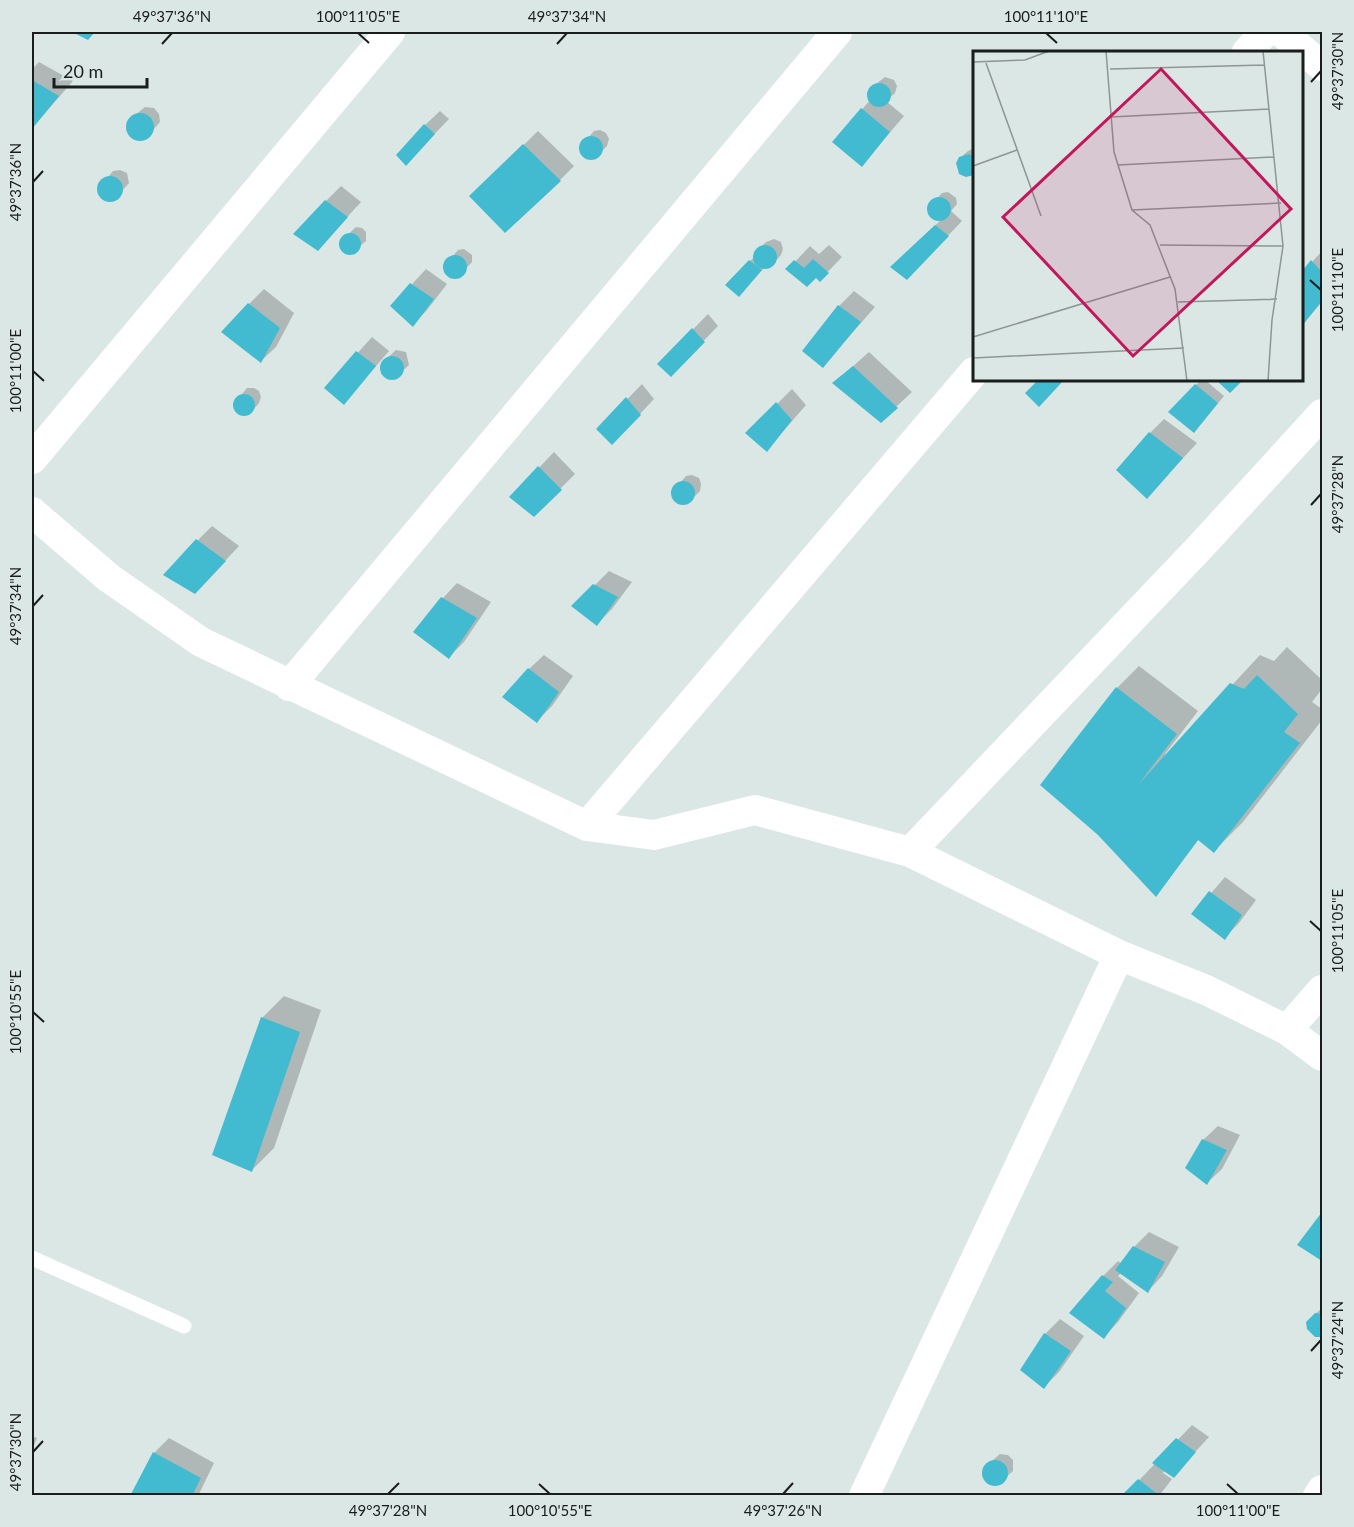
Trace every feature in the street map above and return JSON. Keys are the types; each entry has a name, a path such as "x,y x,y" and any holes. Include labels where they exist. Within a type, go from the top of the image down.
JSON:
{"street":[{"path":"32,459 390,32"},
{"path":"289,686 837,32"},
{"path":"1248,51 1265,32"},
{"path":"1281,32 1323,66"},
{"path":"587,826 973,374"},
{"path":"910,852 1323,414"},
{"path":"32,512 109,578 201,642 289,686 587,826 654,835 755,810 910,852 1119,955 1206,990 1287,1030 1323,1056"},
{"path":"864,1496 1119,955"},
{"path":"1287,1030 1323,990"},
{"path":"1318,1496 1323,1490"}],"lane":[{"path":"32,1257 184,1326"}],"building":[{"path":"72,32 95,32 88,40"},
{"path":"32,80 59,96 32,129"},
{"path":"879,83 887,87 891,95 887,103 879,107 871,103 867,95 871,87"},
{"path":"861,108 890,132 862,167 832,142"},
{"path":"140,113 150,117 154,127 150,137 140,141 130,137 126,127 130,117"},
{"path":"424,124 435,134 406,166 396,155"},
{"path":"591,136 599,140 603,148 599,156 591,160 583,156 579,148 583,140"},
{"path":"523,144 561,181 505,233 469,196"},
{"path":"969,154 973,156 973,175 966,177 959,174 956,163 959,157"},
{"path":"110,176 119,180 123,189 119,198 110,202 101,198 97,189 101,180"},
{"path":"939,197 947,201 951,209 947,217 939,221 931,217 927,209 931,201"},
{"path":"325,200 348,217 318,251 293,234"},
{"path":"935,225 949,236 907,280 890,267"},
{"path":"350,233 358,236 361,244 358,252 350,255 342,252 339,244 342,236"},
{"path":"765,245 773,249 777,257 773,265 765,269 757,265 753,257 757,249"},
{"path":"455,255 463,259 467,267 463,275 455,279 447,275 443,267 447,259"},
{"path":"813,259 829,273 820,282 816,278 807,287 785,269 794,260 804,268"},
{"path":"749,260 762,270 739,297 725,285"},
{"path":"1311,260 1322,272 1322,301 1303,325 1303,270"},
{"path":"410,283 434,299 413,327 390,306"},
{"path":"248,303 280,328 261,363 221,332"},
{"path":"838,305 861,322 823,368 802,351"},
{"path":"692,328 705,342 671,377 657,364"},
{"path":"356,351 376,366 344,405 324,388"},
{"path":"392,356 397,357 403,363 403,373 397,379 392,380 387,379 381,373 380,368 381,363 387,357"},
{"path":"853,366 898,408 881,423 832,383"},
{"path":"1037,381 1063,381 1039,407 1025,393"},
{"path":"1217,381 1242,381 1230,393"},
{"path":"1195,384 1218,403 1194,433 1168,412"},
{"path":"244,394 252,397 255,405 252,413 244,416 236,413 233,405 236,397"},
{"path":"626,397 641,415 612,445 596,429"},
{"path":"776,402 792,420 767,452 745,433"},
{"path":"1149,432 1183,458 1147,499 1116,470"},
{"path":"538,466 562,490 534,517 509,497"},
{"path":"683,481 691,485 695,493 691,501 683,505 675,501 671,493 675,485"},
{"path":"196,539 226,561 195,594 163,575"},
{"path":"593,584 618,597 597,626 571,606"},
{"path":"441,597 477,618 449,659 413,632"},
{"path":"528,668 559,692 537,723 502,697"},
{"path":"1257,675 1298,714 1284,732 1300,743 1214,853 1198,840 1156,897 1098,835 1040,785 1116,687 1177,734 1138,785 1230,683 1244,689"},
{"path":"1209,891 1242,915 1225,940 1191,914"},
{"path":"261,1017 300,1032 252,1172 212,1155"},
{"path":"1202,1139 1227,1150 1207,1185 1185,1168"},
{"path":"1322,1212 1322,1261 1297,1245"},
{"path":"1133,1246 1165,1262 1148,1293 1115,1270"},
{"path":"1102,1275 1113,1282 1105,1291 1126,1308 1104,1339 1069,1313"},
{"path":"1315,1313 1322,1314 1322,1337 1315,1337 1307,1329 1306,1322"},
{"path":"1044,1333 1071,1351 1044,1389 1020,1370"},
{"path":"1176,1438 1196,1452 1174,1478 1152,1463"},
{"path":"153,1452 201,1478 192,1496 130,1496"},
{"path":"995,1460 1004,1464 1008,1473 1004,1482 995,1486 986,1482 982,1473 986,1464"},
{"path":"1138,1479 1160,1496 1121,1496"}]}
